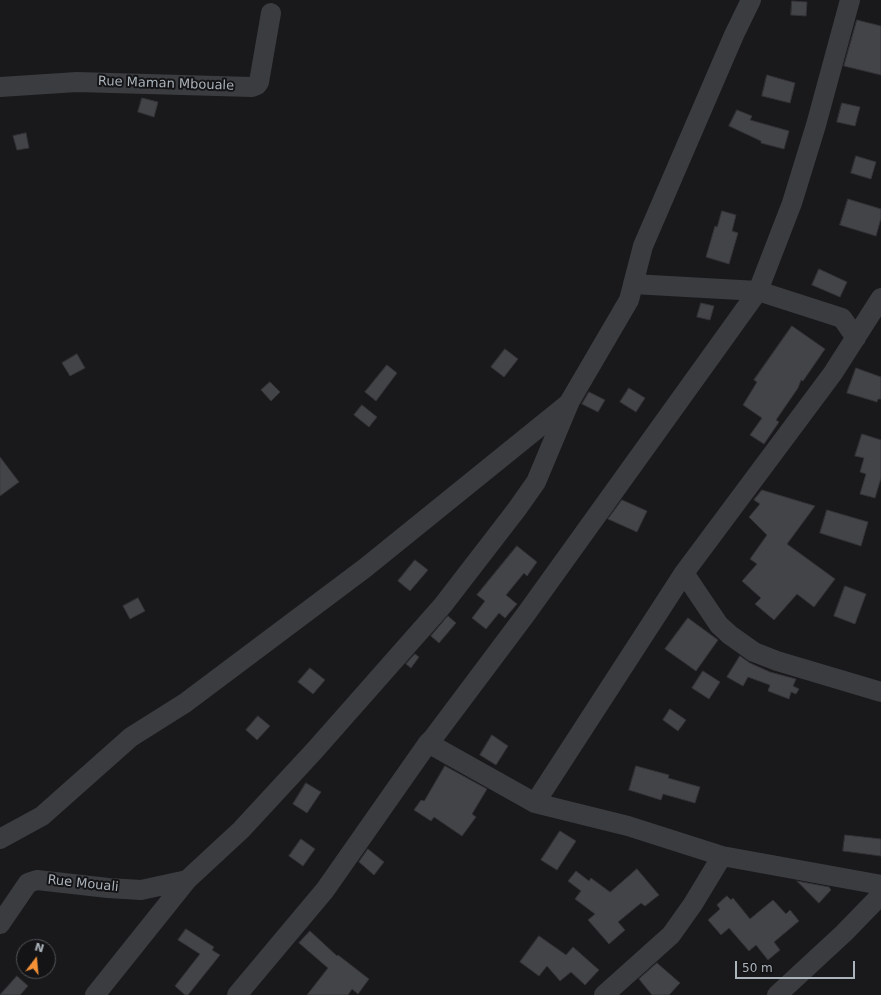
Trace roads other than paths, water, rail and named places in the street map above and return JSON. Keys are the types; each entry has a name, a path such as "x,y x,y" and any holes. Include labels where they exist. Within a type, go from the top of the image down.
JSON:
{"street":[{"path":"96,995 187,880 241,830 315,750 443,605 536,482 570,401 629,300 643,246 734,35 751,0"},
{"path":"237,995 325,890 428,743 434,738 526,614 758,291 792,203 816,125 850,0"},
{"name":"Rue Maman Mbouale","path":"0,87 77,82 257,86 259,82 271,13"},
{"path":"633,284 758,291 842,318 856,338"},
{"path":"536,803 684,574 833,373 881,298"},
{"path":"0,839 42,816 132,737 186,703 358,572 570,401"},
{"path":"684,574 719,624 730,635 754,652 777,661 881,692"},
{"path":"428,743 536,803 628,826 722,856 881,885"},
{"path":"604,995 671,935 693,904 722,856"},
{"name":"Rue Mouali","path":"0,924 28,883 37,880 141,890 187,880"},
{"path":"777,995 844,934 881,895"}]}
